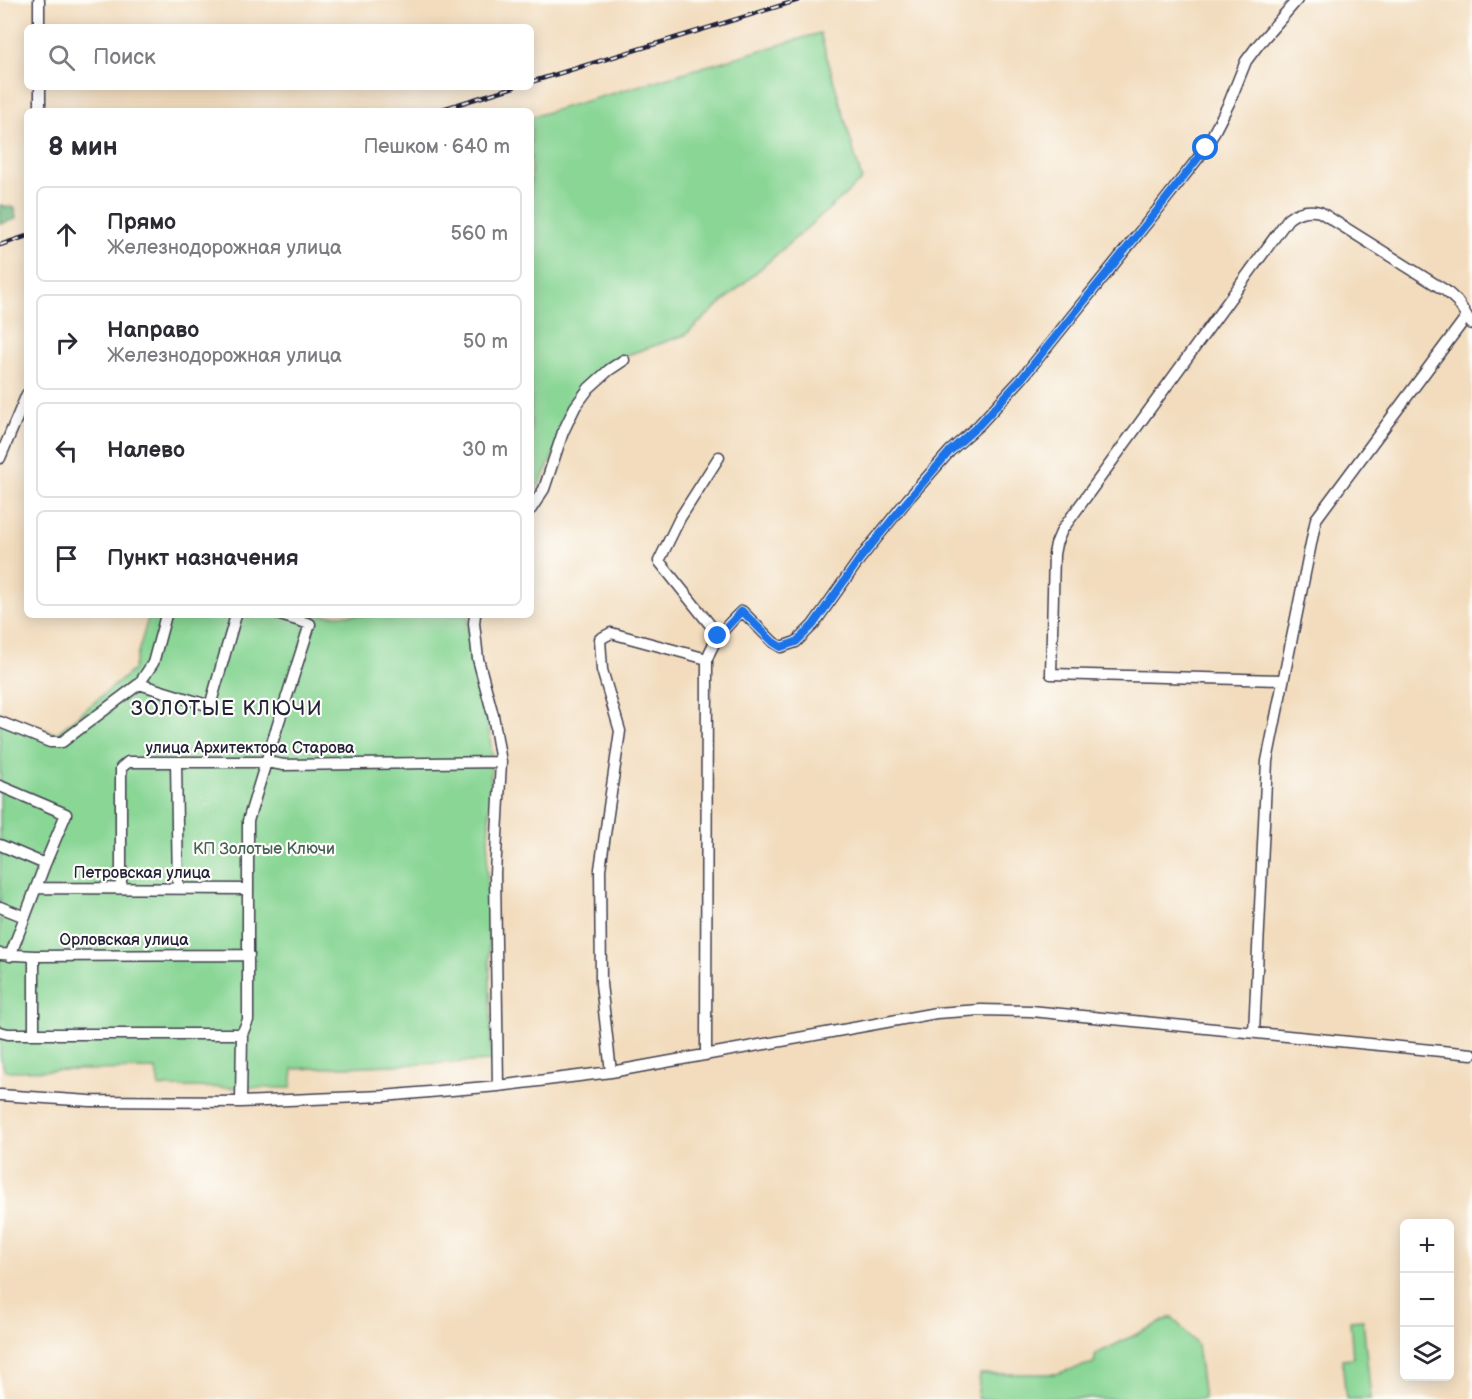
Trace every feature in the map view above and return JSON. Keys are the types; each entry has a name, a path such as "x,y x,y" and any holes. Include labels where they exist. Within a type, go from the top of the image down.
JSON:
{"street":[{"path":"39,0 39,24"},
{"path":"706,1055 707,659 711,647 718,636 742,611 781,647 796,642 813,625 859,560 908,500 950,451 979,425 1023,377 1186,174 1206,148 1229,103 1246,61 1297,0"},
{"path":"40,90 40,108"},
{"path":"1254,1032 1267,761 1284,680 1316,519 1469,320 1457,301 1446,291 1314,210 1301,211 1288,219 1062,530 1054,554 1051,674 1284,680"},
{"path":"534,504 544,489 563,432 575,407 589,388 624,360"},
{"path":"0,458 24,401"},
{"path":"718,636 659,561 680,518 719,457"},
{"path":"0,722 50,742 62,742 139,684 153,663 165,618"},
{"path":"139,684 210,706 235,618"},
{"path":"241,1102 242,1034 248,1020 248,821 310,624 290,618"},
{"path":"475,618 478,659 493,715 501,762 495,873 498,1086"},
{"path":"611,1071 601,984 600,869 620,730 602,670 600,639 611,633 707,659"},
{"name":"улица Архитектора Старова","path":"121,888 121,768 128,762 266,762 284,765 501,762"},
{"path":"176,762 178,889"},
{"path":"0,786 66,814 25,917 5,955"},
{"path":"0,845 45,864"},
{"name":"Петровская улица","path":"36,888 248,889"},
{"path":"0,907 25,917"},
{"name":"Орловская улица","path":"5,955 249,955"},
{"path":"34,956 34,1034"},
{"path":"0,1095 90,1101 241,1102 383,1096 498,1086 611,1071 936,1013 981,1010 1031,1011 1472,1054"},
{"path":"0,1032 8,1034 242,1034"}],"green space":[{"path":"820,33 862,180 685,335 607,362 587,383 534,492 534,116"},
{"path":"0,205 15,208 16,219 0,224"},
{"name":"КП Золотые Ключи","path":"148,618 469,618 471,651 487,714 492,755 487,867 492,1061 293,1069 291,1088 159,1087 156,1069 5,1071 0,1056 0,713 56,734 133,670"},
{"path":"1172,1317 1197,1345 1204,1399 977,1399 980,1374 1055,1374 1094,1363 1096,1354"},
{"path":"1363,1320 1371,1399 1346,1399 1342,1359 1353,1358 1350,1321"}],"railway":[{"path":"534,81 799,0"},
{"path":"446,108 504,90"},
{"path":"0,245 24,237"}],"district":[{"name":"ЗОЛОТЫЕ КЛЮЧИ","path":"227,709"}],"route":[{"path":"718,636 742,611 781,647 796,642 813,625 859,560 908,500 950,451 979,425 1023,377 1206,148"}]}
